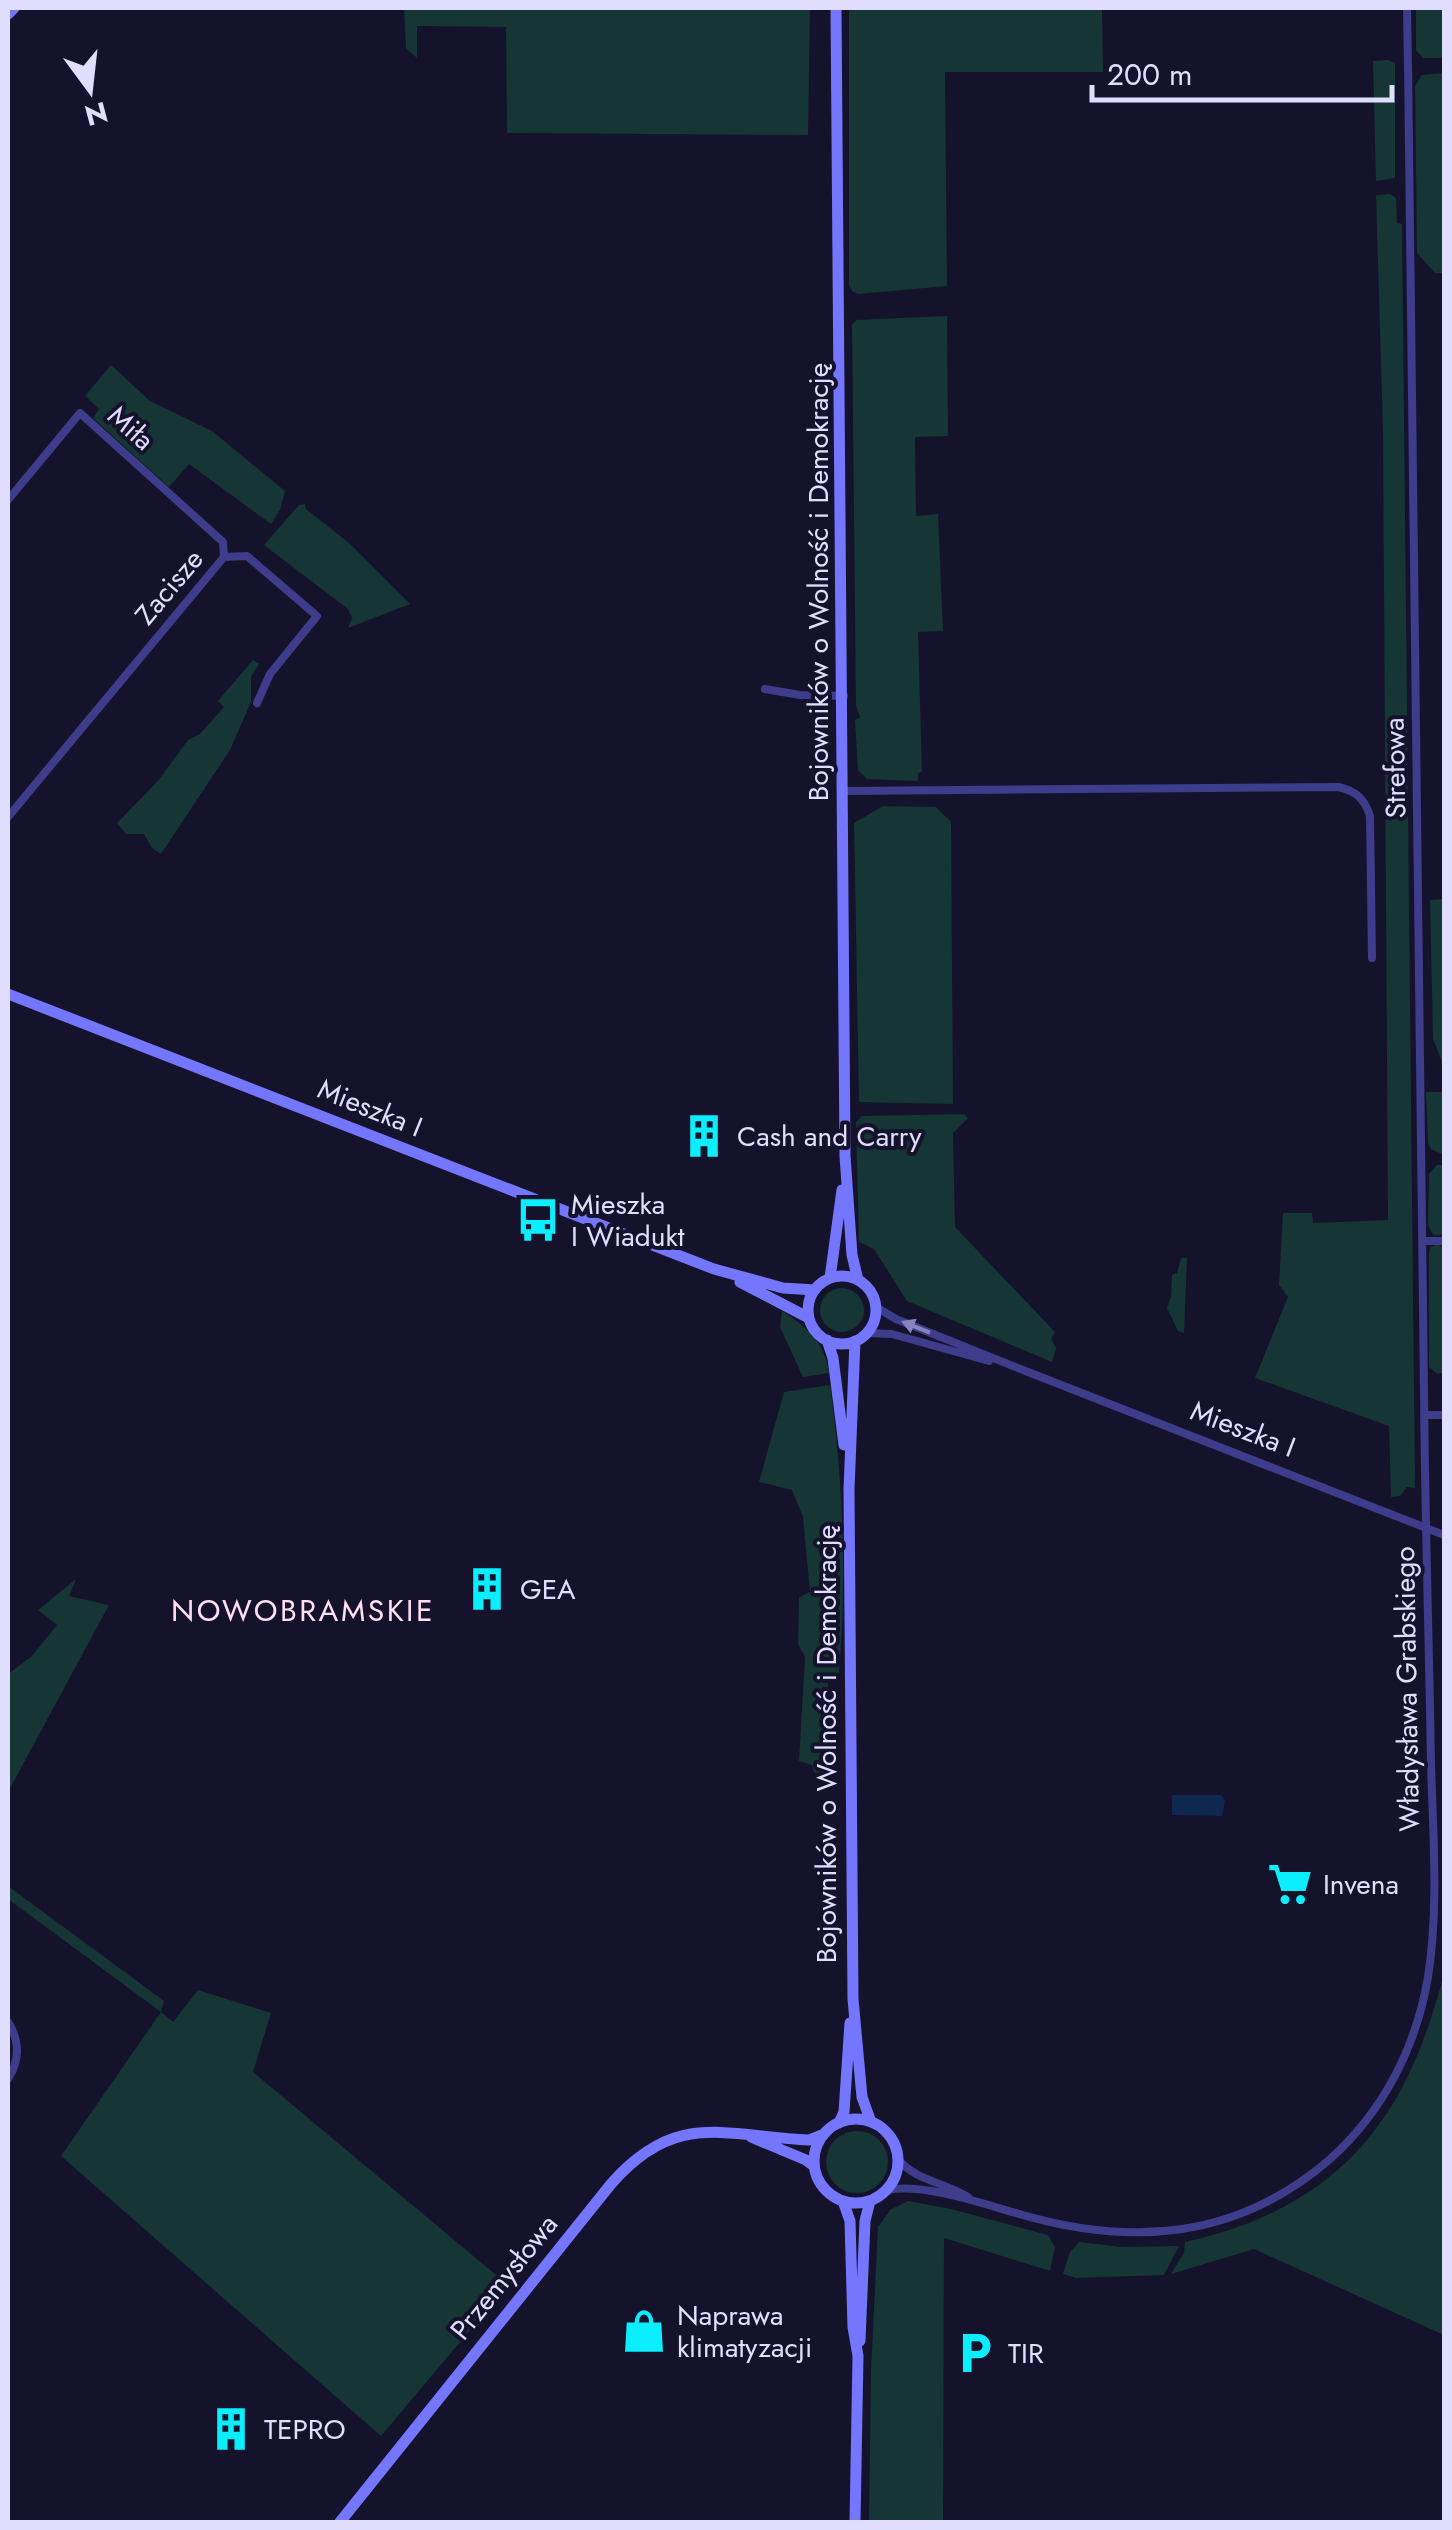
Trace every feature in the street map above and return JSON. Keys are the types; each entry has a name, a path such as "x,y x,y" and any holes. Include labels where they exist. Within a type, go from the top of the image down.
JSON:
{"main road":[{"path":"8,14 14,8"},
{"name":"Bojowników o Wolność i Demokrację","path":"836,8 845,1156 852,1255 858,1280"},
{"name":"Mieszka I","path":"8,994 714,1269 810,1318"},
{"name":"Bojowników o Wolność i Demokrację","path":"830,1278 845,1156"},
{"name":"Mieszka I","path":"714,1269 783,1288 815,1290"},
{"path":"830,1278 858,1280 867,1287 876,1307 868,1333 855,1342 827,1340 810,1318 810,1298 830,1278"},
{"name":"Bojowników o Wolność i Demokrację","path":"827,1340 836,1376 849,1490"},
{"name":"Bojowników o Wolność i Demokrację","path":"855,1342 849,1490 853,1999 862,2098 871,2122"},
{"name":"Bojowników o Wolność i Demokrację","path":"840,2122 853,1999"},
{"path":"840,2122 871,2122 890,2137 898,2160 896,2176 887,2190 870,2201 843,2202 826,2192 814,2166 818,2144 840,2122"},
{"name":"Przemysłowa","path":"346,2520 611,2184 640,2156 658,2143 687,2134 720,2132 809,2140 824,2134"},
{"name":"Przemysłowa","path":"748,2135 814,2166"},
{"path":"855,2522 858,2356 865,2221 870,2201"},
{"path":"843,2202 850,2221 853,2327 858,2356"}],"street":[{"name":"Strefowa","path":"1407,8 1427,1528"},
{"name":"Miła","path":"8,500 80,412 224,542 224,557"},
{"name":"Zacisze","path":"8,817 224,557 248,556 317,616 270,674 256,703"},
{"path":"765,689 800,696 844,696"},
{"path":"844,791 1352,790 1361,797 1370,816 1372,958"},
{"path":"1423,1241 1444,1241"},
{"name":"Mieszka I","path":"876,1307 896,1319 1023,1370 1444,1535"},
{"name":"Mieszka I","path":"868,1333 892,1334 1023,1370"},
{"path":"1424,1415 1444,1416"},
{"name":"Władysława Grabskiego","path":"887,2190 906,2186 1068,2227 1125,2234 1180,2231 1250,2210 1304,2180 1346,2144 1386,2093 1415,2031 1432,1940 1427,1528"},
{"path":"8,2022 18,2051 8,2079"},
{"name":"Władysława Grabskiego","path":"898,2160 905,2168 972,2200"}],"green space":[{"path":"404,8 810,8 808,135 507,133 506,27 417,26 417,58 406,48"},
{"path":"849,8 1102,8 1103,72 945,72 947,286 858,294 849,285"},
{"path":"1416,8 1444,8 1444,58 1423,58 1416,50"},
{"path":"1373,61 1395,63 1395,178 1376,181"},
{"path":"1444,73 1444,273 1435,273 1417,253 1415,86 1422,75"},
{"path":"1390,194 1396,198 1397,223 1402,224 1415,1488 1407,1487 1400,1496 1391,1497 1389,1426 1255,1378 1288,1297 1279,1285 1283,1213 1312,1213 1313,1223 1388,1220 1383,431 1376,195"},
{"path":"947,316 948,436 915,437 916,516 938,514 943,631 918,632 922,772 918,773 918,781 867,779 858,770 855,720 860,717 856,705 852,325 856,320"},
{"path":"111,365 150,401 212,431 285,491 271,524 189,464 169,487 93,418 99,409 85,396"},
{"path":"305,504 410,604 348,628 352,618 348,609 264,545 299,505"},
{"path":"253,660 259,664 251,677 251,702 230,750 161,854 144,834 126,834 117,823 157,782 188,740 200,734 224,707 218,701"},
{"path":"883,806 936,807 951,822 953,1104 859,1102 854,823"},
{"path":"1444,899 1444,1067 1433,1039 1430,900"},
{"path":"1426,1092 1444,1092 1444,1155 1428,1143"},
{"path":"964,1114 968,1118 953,1133 955,1227 1055,1332 1051,1339 1056,1348 1052,1362 907,1301 874,1249 859,1242 856,1122 862,1116"},
{"path":"1437,1165 1444,1165 1444,1235 1433,1235 1428,1225 1429,1174"},
{"path":"1438,1244 1444,1249 1444,1372 1438,1374 1429,1367 1429,1254 1430,1247"},
{"path":"1181,1258 1187,1258 1184,1333 1178,1331 1167,1308 1172,1275 1177,1273"},
{"path":"842,1288 857,1295 864,1310 857,1325 842,1332 827,1325 820,1310 827,1295"},
{"path":"782,1311 813,1337 824,1353 829,1373 803,1377 780,1327"},
{"path":"830,1385 841,1495 843,1570 838,1680 828,1678 826,1776 799,1761 805,1657 798,1644 799,1597 810,1592 803,1517 792,1490 759,1482 784,1392"},
{"path":"76,1579 69,1596 109,1605 8,1792 8,1674 32,1656 57,1625 38,1610"},
{"path":"8,1886 164,2001 161,2012 8,1899"},
{"path":"1444,1973 1444,2335 1254,2249 1171,2274 1184,2253 1185,2242 1239,2226 1285,2206 1325,2181 1358,2150 1386,2114 1410,2073"},
{"path":"198,1990 271,2013 253,2072 508,2285 381,2436 61,2156 161,2012 173,2022"},
{"path":"857,2131 879,2140 888,2162 879,2184 857,2193 835,2184 826,2162 835,2140"},
{"path":"908,2201 1048,2235 1055,2247 1050,2271 944,2238 943,2522 869,2522 878,2227 890,2210"},
{"path":"1079,2242 1122,2247 1179,2246 1164,2275 1076,2278 1063,2274 1070,2252"}],"water":[{"path":"1172,1795 1221,1795 1225,1800 1222,1816 1172,1815"}],"place":[{"name":"Cash and Carry","path":"704,1136"},
{"name":"Mieszka I Wiadukt","path":"538,1220"},
{"name":"GEA","path":"487,1589"},
{"name":"Invena","path":"1290,1884"},
{"name":"Naprawa klimatyzacji","path":"644,2331"},
{"name":"TIR","path":"975,2353"},
{"name":"TEPRO","path":"231,2429"}],"district":[{"name":"NOWOBRAMSKIE","path":"303,1610"}]}
